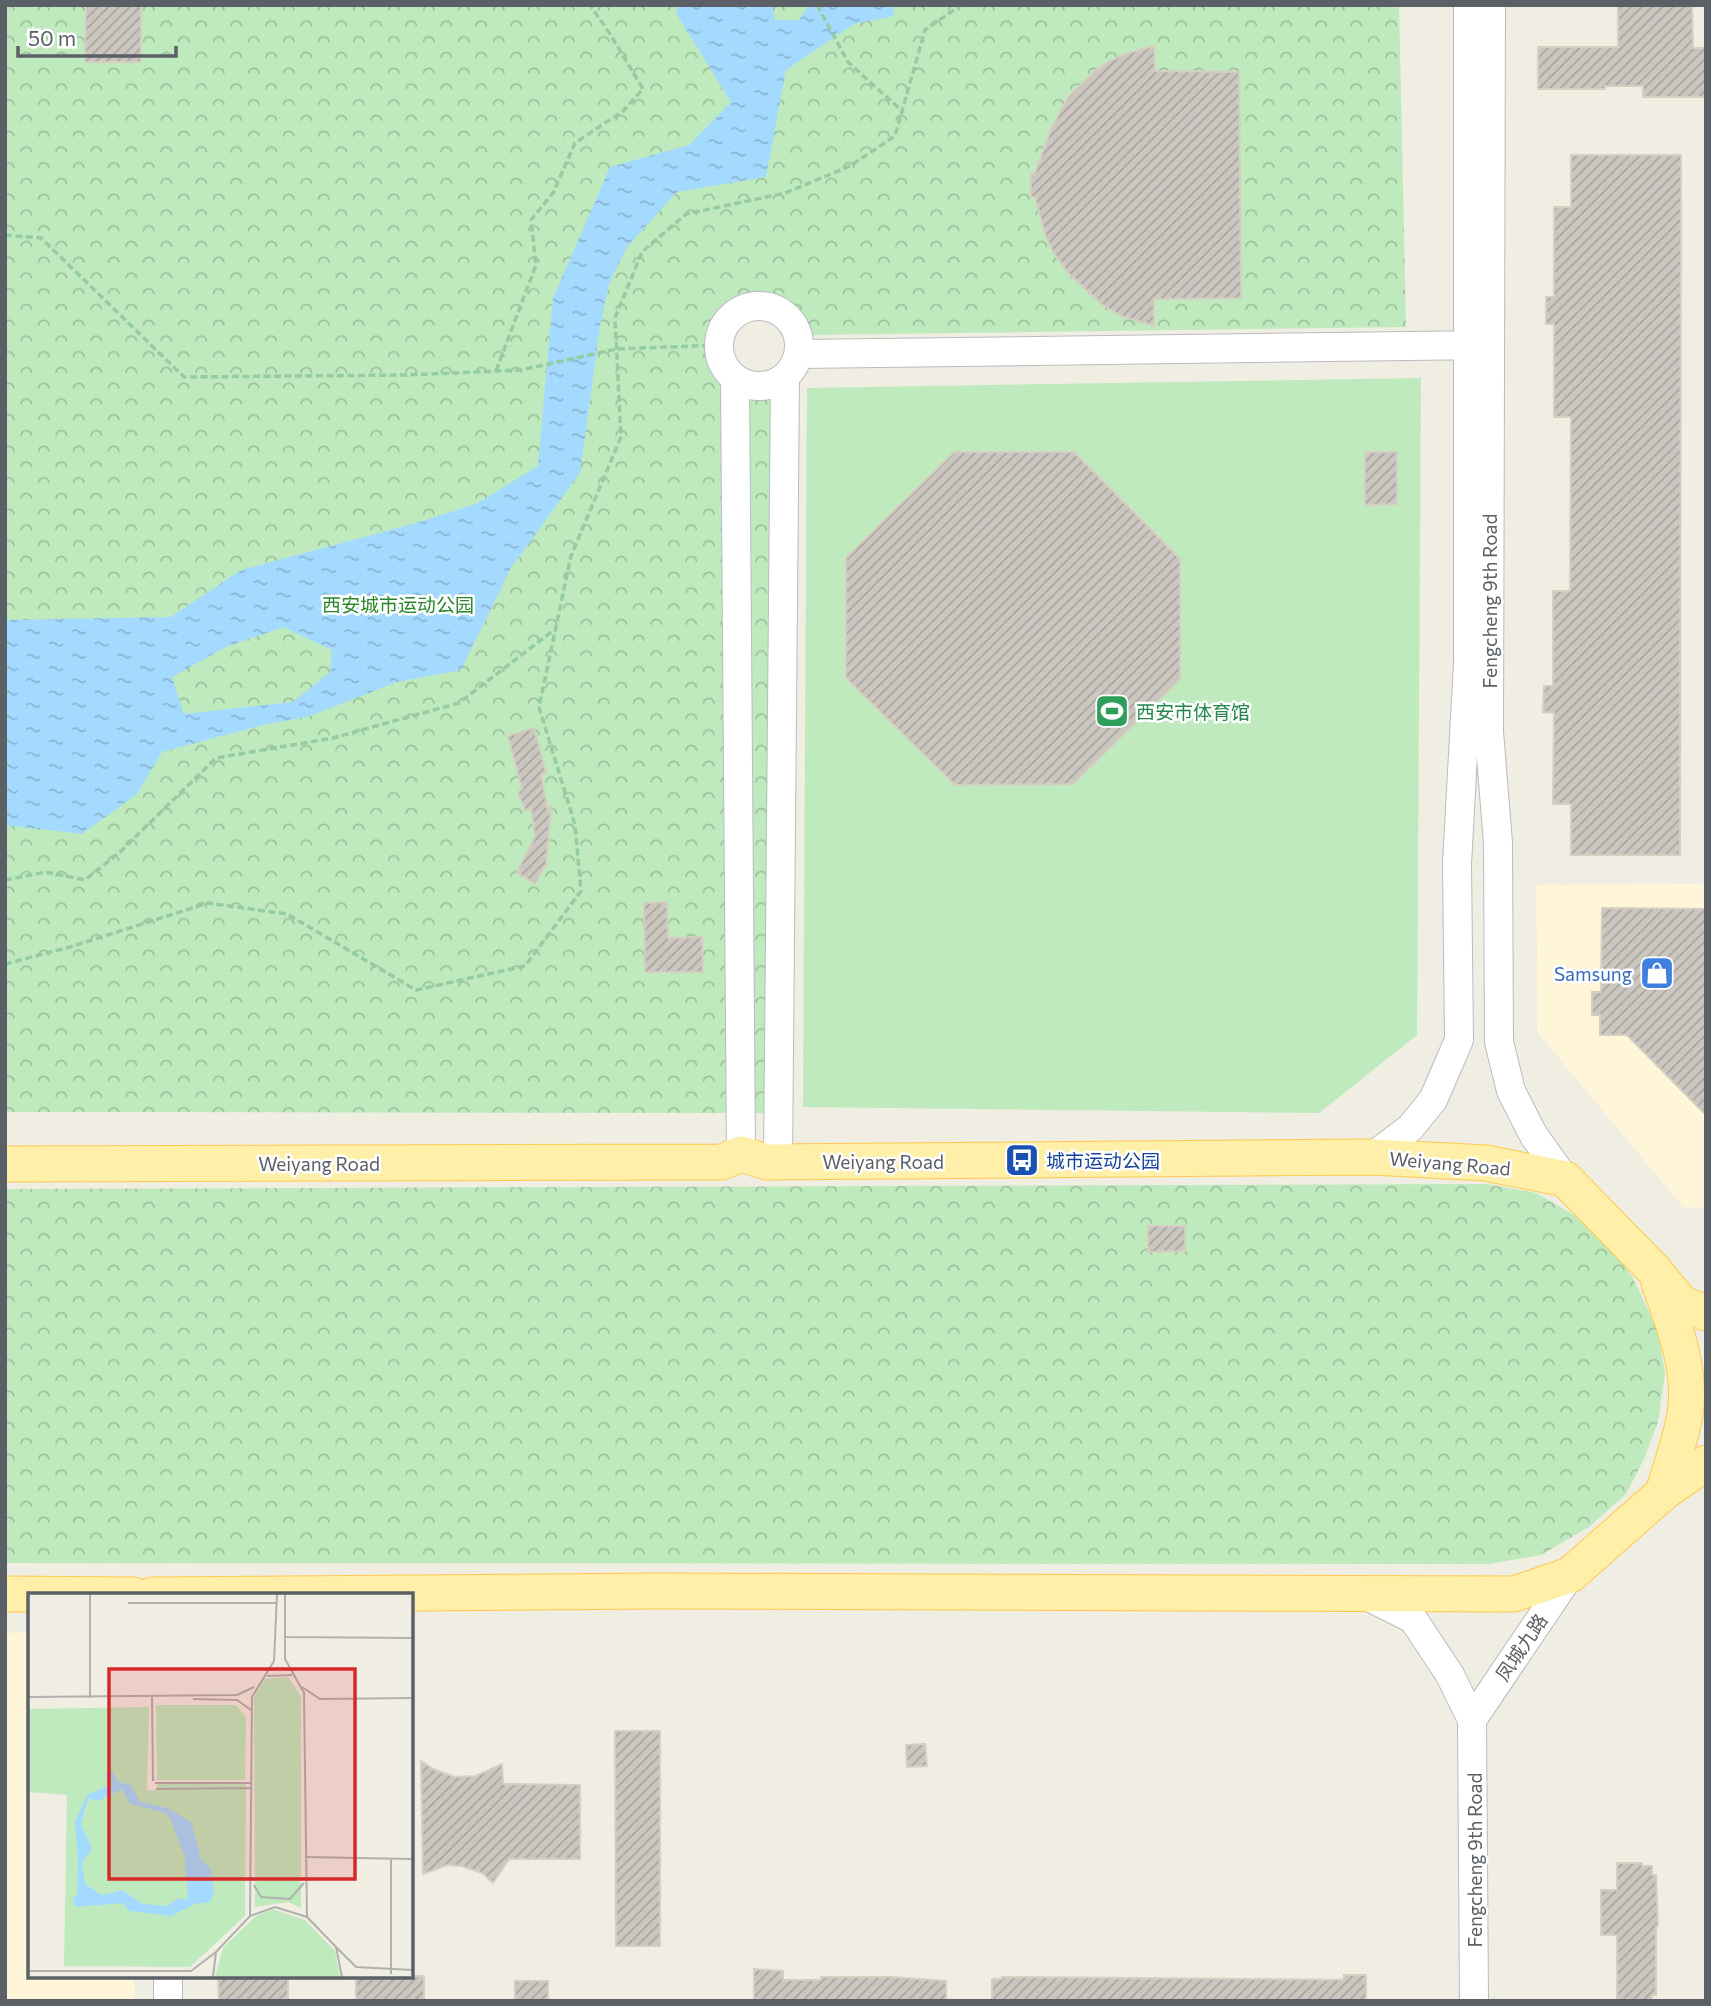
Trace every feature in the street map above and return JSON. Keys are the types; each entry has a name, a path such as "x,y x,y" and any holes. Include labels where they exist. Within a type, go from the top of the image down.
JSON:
{"main road":[{"name":"Weiyang Road","path":"5,1164 722,1162 741,1154 766,1162 1372,1157 1486,1163 1565,1179"},
{"path":"1565,1179 1654,1270 1682,1304 1706,1313"},
{"path":"1654,1270 1676,1330 1685,1370 1685,1413 1663,1493"},
{"path":"330,1593 657,1591 1514,1594 1570,1575 1663,1493 1706,1463"},
{"path":"5,1594 28,1594"}],"street":[{"name":"Fengcheng 9th Road","path":"1468,5 1489,732 1498,843 1499,1042 1511,1091 1534,1136 1565,1179"},
{"name":"Fengcheng 9th Road","path":"1372,1157 1410,1128 1433,1100 1459,1040 1457,864 1468,663 1491,5"},
{"path":"778,1162 792,365 799,340 795,327 787,316 762,305 737,312 727,320 721,332 720,358 735,379 747,385 760,386 773,384 792,365 1479,345"},
{"path":"735,379 741,1154"},
{"name":"凤城九路","path":"1472,1720 1570,1575"},
{"path":"1363,1594 1413,1619 1450,1675 1472,1720"},
{"name":"Fengcheng 9th Road","path":"1472,1720 1474,2001"},
{"path":"168,1978 168,2001"}],"path":[{"path":"496,371 536,265 531,220 553,193 575,143 623,111 642,89 590,5"},
{"path":"817,5 848,62 902,110"},
{"path":"5,964 70,947 208,903 288,914 416,989 524,966 581,891 575,825 539,707 571,555 621,437 615,317 642,252 686,214 785,193 849,166 895,136 925,30 961,5"},
{"path":"5,235 41,238 184,377 521,370 617,349 719,345"},
{"path":"5,880 46,872 85,880 120,852 216,758 333,738 459,703 556,628"}],"shaded area":[{"path":"1706,884 1706,1208 1683,1207 1538,1033 1536,885"},
{"path":"28,1632 28,1978 134,1978 134,2001 5,2001 5,1633"}],"green space":[{"name":"西安城市运动公园","path":"5,5 1399,5 1406,327 809,335 789,308 775,301 741,296 724,309 716,320 711,344 717,368 724,379 749,397 792,401 791,1113 5,1112"},
{"name":"西安市体育馆","path":"1421,378 1417,1035 1319,1113 803,1107 807,388"},
{"path":"1487,1184 1536,1193 1577,1217 1607,1242 1632,1276 1658,1331 1665,1374 1658,1422 1644,1459 1626,1494 1589,1527 1541,1555 1489,1564 5,1563 5,1189"}],"water":[{"path":"676,5 772,5 775,20 799,20 810,5 893,5 894,16 854,24 786,70 766,177 677,192 627,247 609,284 600,326 580,473 511,568 461,670 397,682 307,717 263,725 162,752 137,794 82,834 5,825 5,620 171,617 241,570 409,525 476,504 538,466 553,298 610,167 689,145 731,102 677,15","holes":["283,627 332,650 330,672 293,702 184,714 172,677 226,647"]}],"building":[{"path":"86,5 141,5 141,62 85,62"},
{"path":"1618,5 1692,5 1693,48 1706,48 1706,97 1643,97 1643,86 1538,89 1538,47 1618,47"},
{"path":"1154,46 1155,71 1239,72 1241,298 1154,299 1154,326 1122,316 1104,306 1068,273 1053,252 1035,197 1031,197 1031,174 1034,175 1052,127 1068,97 1108,62"},
{"path":"1571,155 1681,155 1680,855 1571,855 1571,804 1553,804 1554,713 1543,712 1544,686 1553,686 1553,591 1570,591 1571,417 1554,417 1554,324 1546,324 1546,297 1554,297 1554,207 1571,207"},
{"path":"954,452 1074,452 1180,559 1180,679 1073,784 955,785 846,678 846,558"},
{"path":"1365,452 1397,452 1397,504 1365,505"},
{"path":"534,728 546,773 541,775 548,811 551,805 546,867 535,884 517,872 535,837 531,808 525,810 518,792 522,789 508,736"},
{"path":"667,902 668,938 702,937 703,972 645,972 644,903"},
{"path":"1602,908 1706,909 1706,1115 1627,1035 1600,1035 1600,1015 1592,1015 1592,992 1601,992"},
{"path":"1148,1226 1185,1226 1185,1251 1148,1252"},
{"path":"615,1731 660,1731 660,1946 616,1946"},
{"path":"925,1744 927,1766 907,1767 906,1745"},
{"path":"421,1761 433,1769 455,1777 476,1776 502,1764 503,1784 580,1785 580,1859 509,1859 493,1883 482,1873 462,1866 447,1865 423,1874"},
{"path":"1617,1863 1642,1863 1642,1866 1652,1866 1652,1875 1656,1875 1656,1995 1652,1995 1652,2001 1617,2001 1617,1935 1601,1935 1601,1890 1617,1890"},
{"path":"754,1969 783,1971 783,1980 891,1977 946,1981 946,2000 754,2001"},
{"path":"1344,1975 1366,1975 1366,2001 992,2001 992,1979 1002,1977 1344,1980"},
{"path":"424,1976 424,2001 356,2001 356,1978"},
{"path":"218,1978 288,1978 288,2001 219,2001"},
{"path":"515,1981 548,1981 548,2001 515,2001"}],"place":[{"name":"西安市体育馆","path":"1112,711"},
{"name":"Samsung","path":"1657,973"},
{"name":"城市运动公园","path":"1022,1160"}]}
